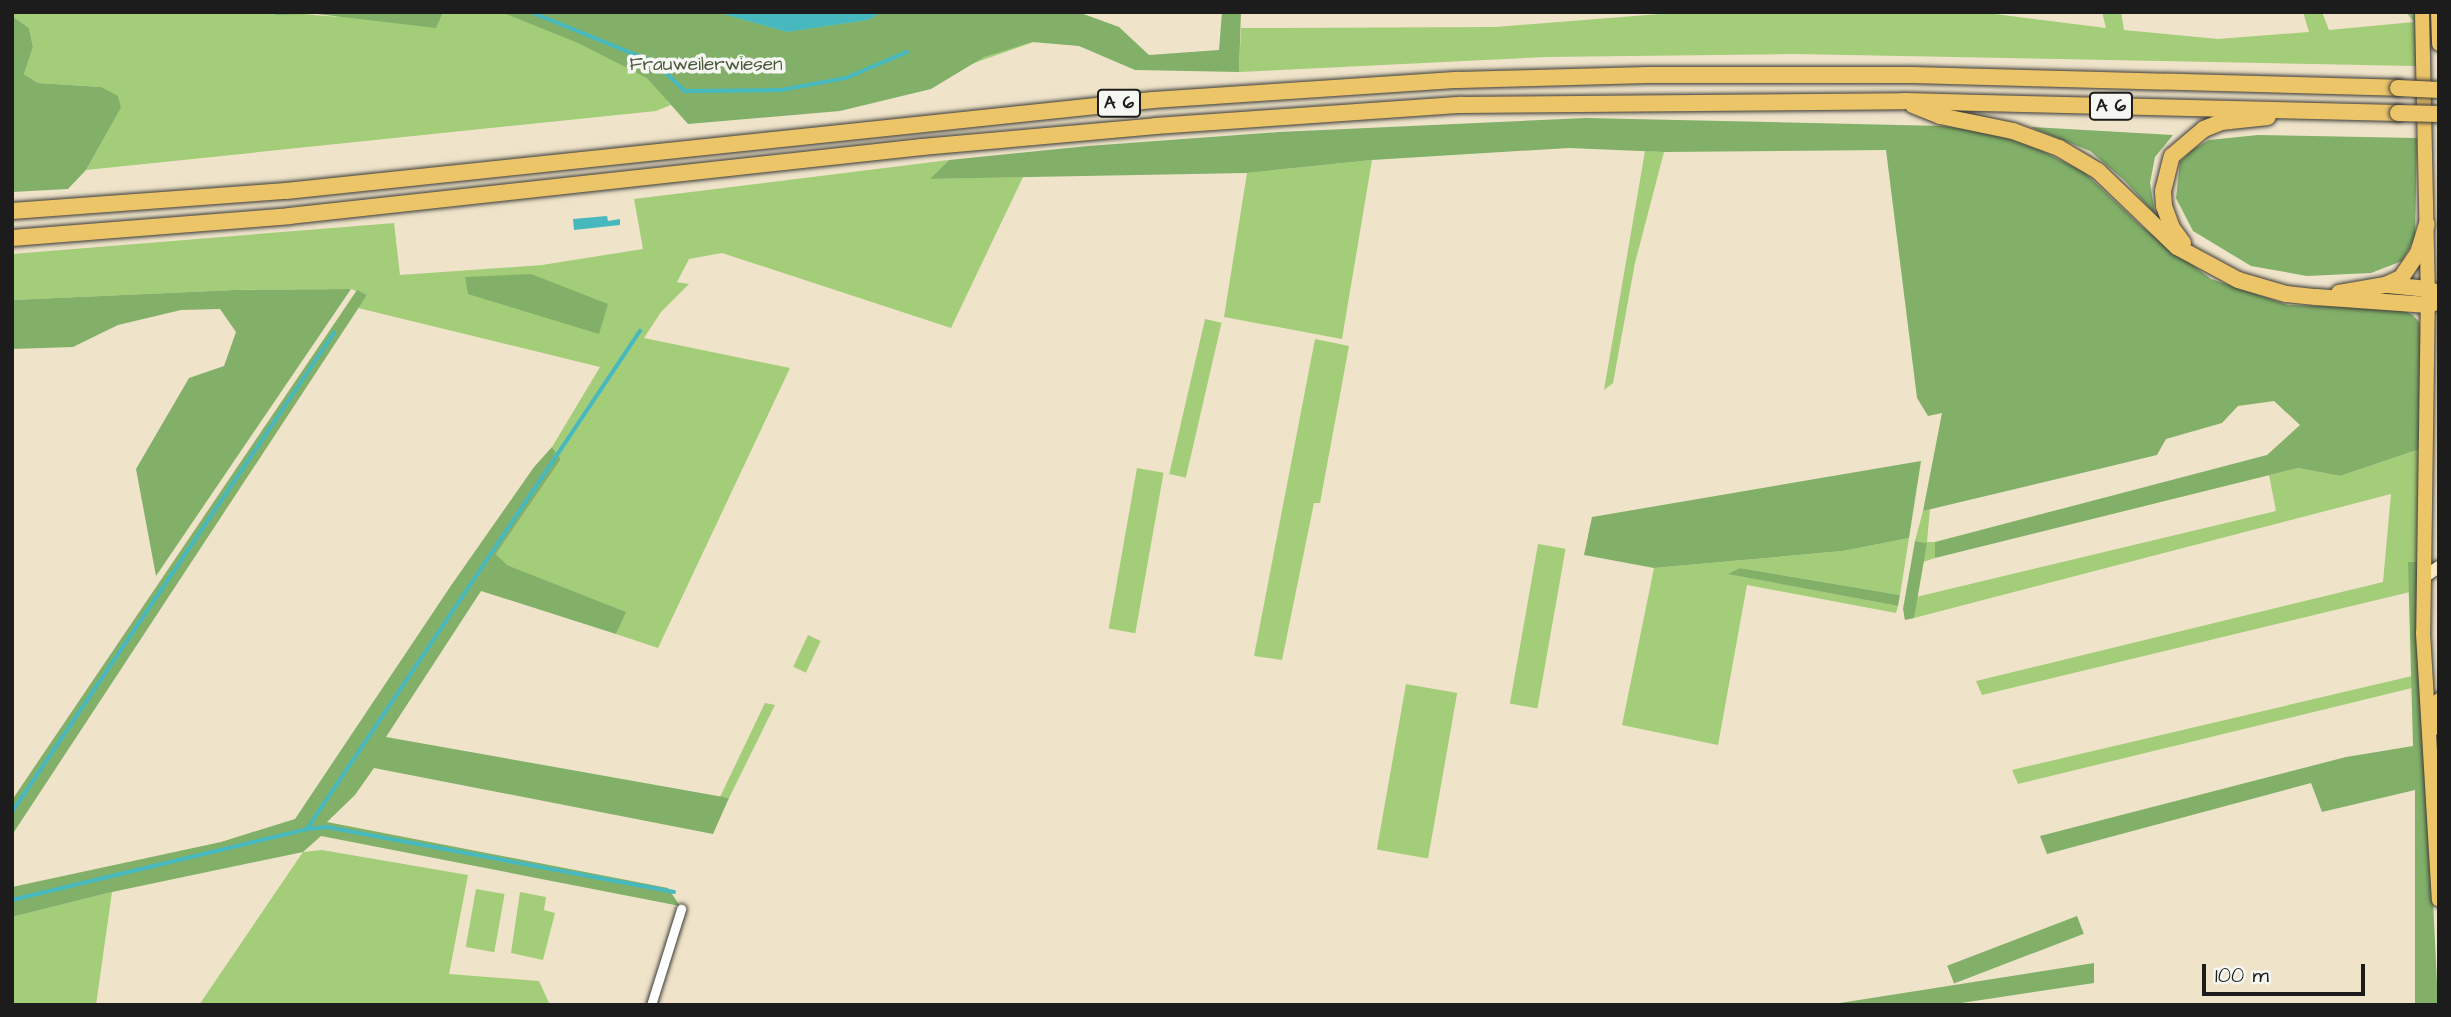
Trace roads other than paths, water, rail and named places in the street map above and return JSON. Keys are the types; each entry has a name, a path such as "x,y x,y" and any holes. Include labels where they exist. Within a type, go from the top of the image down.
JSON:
{"highway":[{"name":"A 6","path":"12,211 286,191 919,122 1153,100 1444,80 1648,75 1912,75 2439,90"},
{"path":"1904,101 1940,116 2013,131 2059,148 2098,171 2177,247 2259,287 2316,297 2433,297"},
{"name":"A 6","path":"12,238 289,216 895,150 1183,124 1460,105 1904,101 2439,114"},
{"path":"2193,256 2172,228 2164,206 2163,191 2172,156 2204,129 2221,122 2319,110"},
{"path":"2316,297 2385,285 2401,278 2418,253 2427,224"},
{"path":"2385,285 2433,297"}],"main road":[{"path":"2422,12 2427,224 2433,297 2423,633 2439,900"},
{"path":"2438,12 2439,44"},
{"path":"2436,821 2439,700"}],"street":[{"path":"2424,560 2439,566"},
{"path":"2424,577 2439,566"},
{"path":"651,1005 681,909"}],"water":[{"path":"716,12 882,12 868,20 787,32"},
{"path":"607,216 608,221 620,219 620,225 574,230 573,219"}],"waterway":[{"path":"531,12 656,63 685,91 781,90 846,78 907,52"},
{"path":"12,900 307,829 640,331"},
{"path":"12,812 334,333"},
{"path":"308,829 327,827 674,892"}],"park label":[{"name":"Frauweilerwiesen","path":"706,65"}]}
